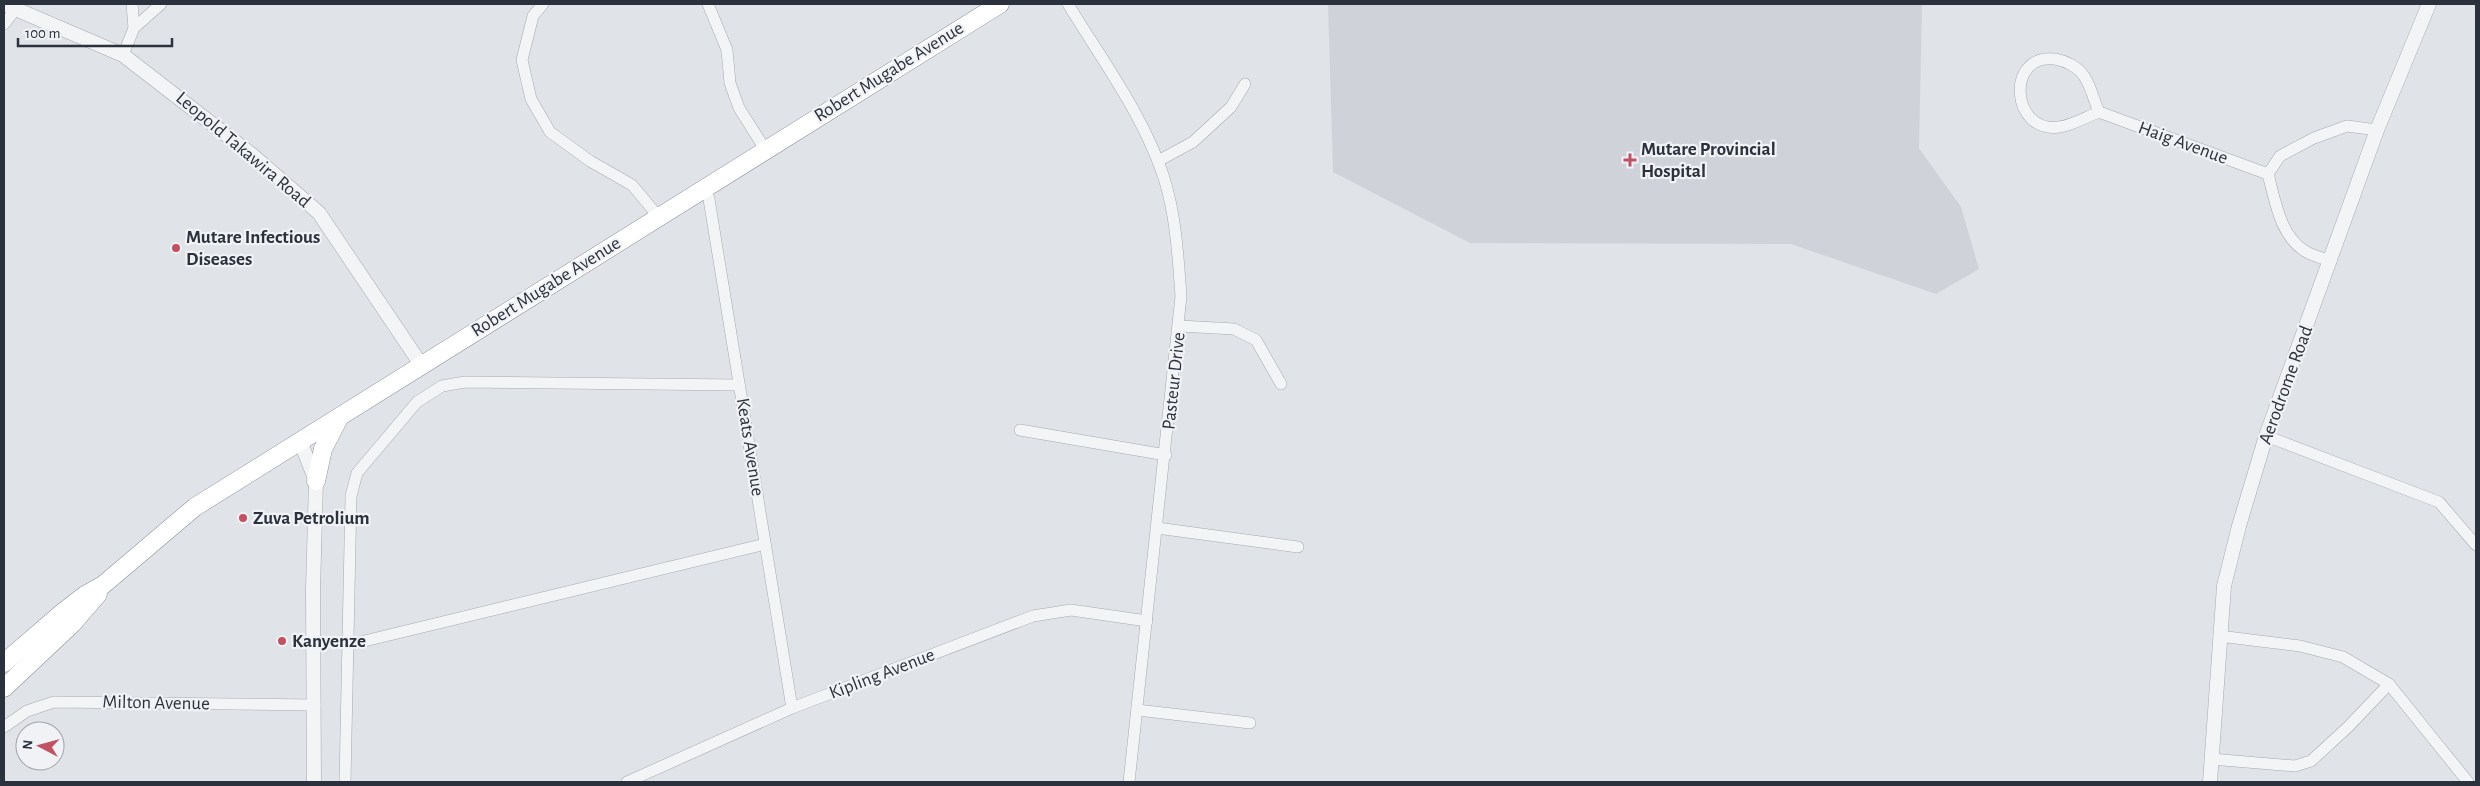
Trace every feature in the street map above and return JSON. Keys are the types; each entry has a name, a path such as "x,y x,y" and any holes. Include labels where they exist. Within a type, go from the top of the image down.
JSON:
{"highway":[{"name":"Robert Mugabe Avenue","path":"103,585 195,507 340,418 765,149 1000,4"},
{"path":"316,481 323,449 340,418"},
{"path":"4,663 63,612 85,595 103,585"},
{"path":"4,688 72,624 93,602 103,585"}],"street":[{"path":"124,55 134,28 132,4"},
{"path":"134,28 161,4"},
{"path":"543,4 533,16 522,60 531,99 550,132 590,161 632,185 658,216"},
{"path":"708,4 727,50 730,83 739,108 765,149"},
{"name":"Pasteur Drive","path":"1068,4 1144,130 1158,161 1176,231 1181,296 1180,326 1130,782"},
{"name":"Aerodrome Road","path":"2210,782 2224,586 2266,436 2377,130 2429,4"},
{"path":"4,24 10,7"},
{"name":"Leopold Takawira Road","path":"10,7 124,55 251,154 319,213 422,366"},
{"path":"2051,59 2066,61 2084,76 2099,112 2058,127 2045,126 2029,118 2020,103 2020,84 2026,70 2037,61 2051,59"},
{"path":"1158,161 1193,142 1230,107 1245,84"},
{"name":"Haig Avenue","path":"2099,112 2268,174"},
{"path":"2331,260 2305,252 2292,239 2281,222 2268,174 2280,156 2314,138 2347,126 2377,130"},
{"name":"Keats Avenue","path":"705,187 709,199 792,708"},
{"path":"1180,326 1234,329 1256,340 1281,384"},
{"path":"345,782 351,496 357,473 417,402 442,386 465,382 739,385"},
{"path":"1020,430 1166,455"},
{"path":"2266,436 2439,502 2476,545"},
{"path":"300,441 316,481 313,590 314,782"},
{"path":"1158,528 1298,547"},
{"path":"348,645 765,544"},
{"name":"Kipling Avenue","path":"628,782 792,708 1033,616 1071,610 1147,621"},
{"path":"2219,636 2300,646 2343,657 2389,684 2468,782"},
{"path":"2211,758 2295,766 2311,761 2348,727 2389,684"},
{"name":"Milton Avenue","path":"4,727 27,711 54,702 315,705"},
{"path":"1138,710 1250,724"}],"shaded area":[{"name":"Mutare Provincial Hospital","path":"1328,4 1922,4 1919,148 1961,207 1979,269 1936,294 1791,244 1470,243 1333,172"}],"place":[{"name":"Mutare Provincial Hospital","path":"1630,160"},
{"name":"Mutare Infectious Diseases","path":"176,248"},
{"name":"Zuva Petrolium","path":"243,518"},
{"name":"Kanyenze","path":"282,641"}]}
